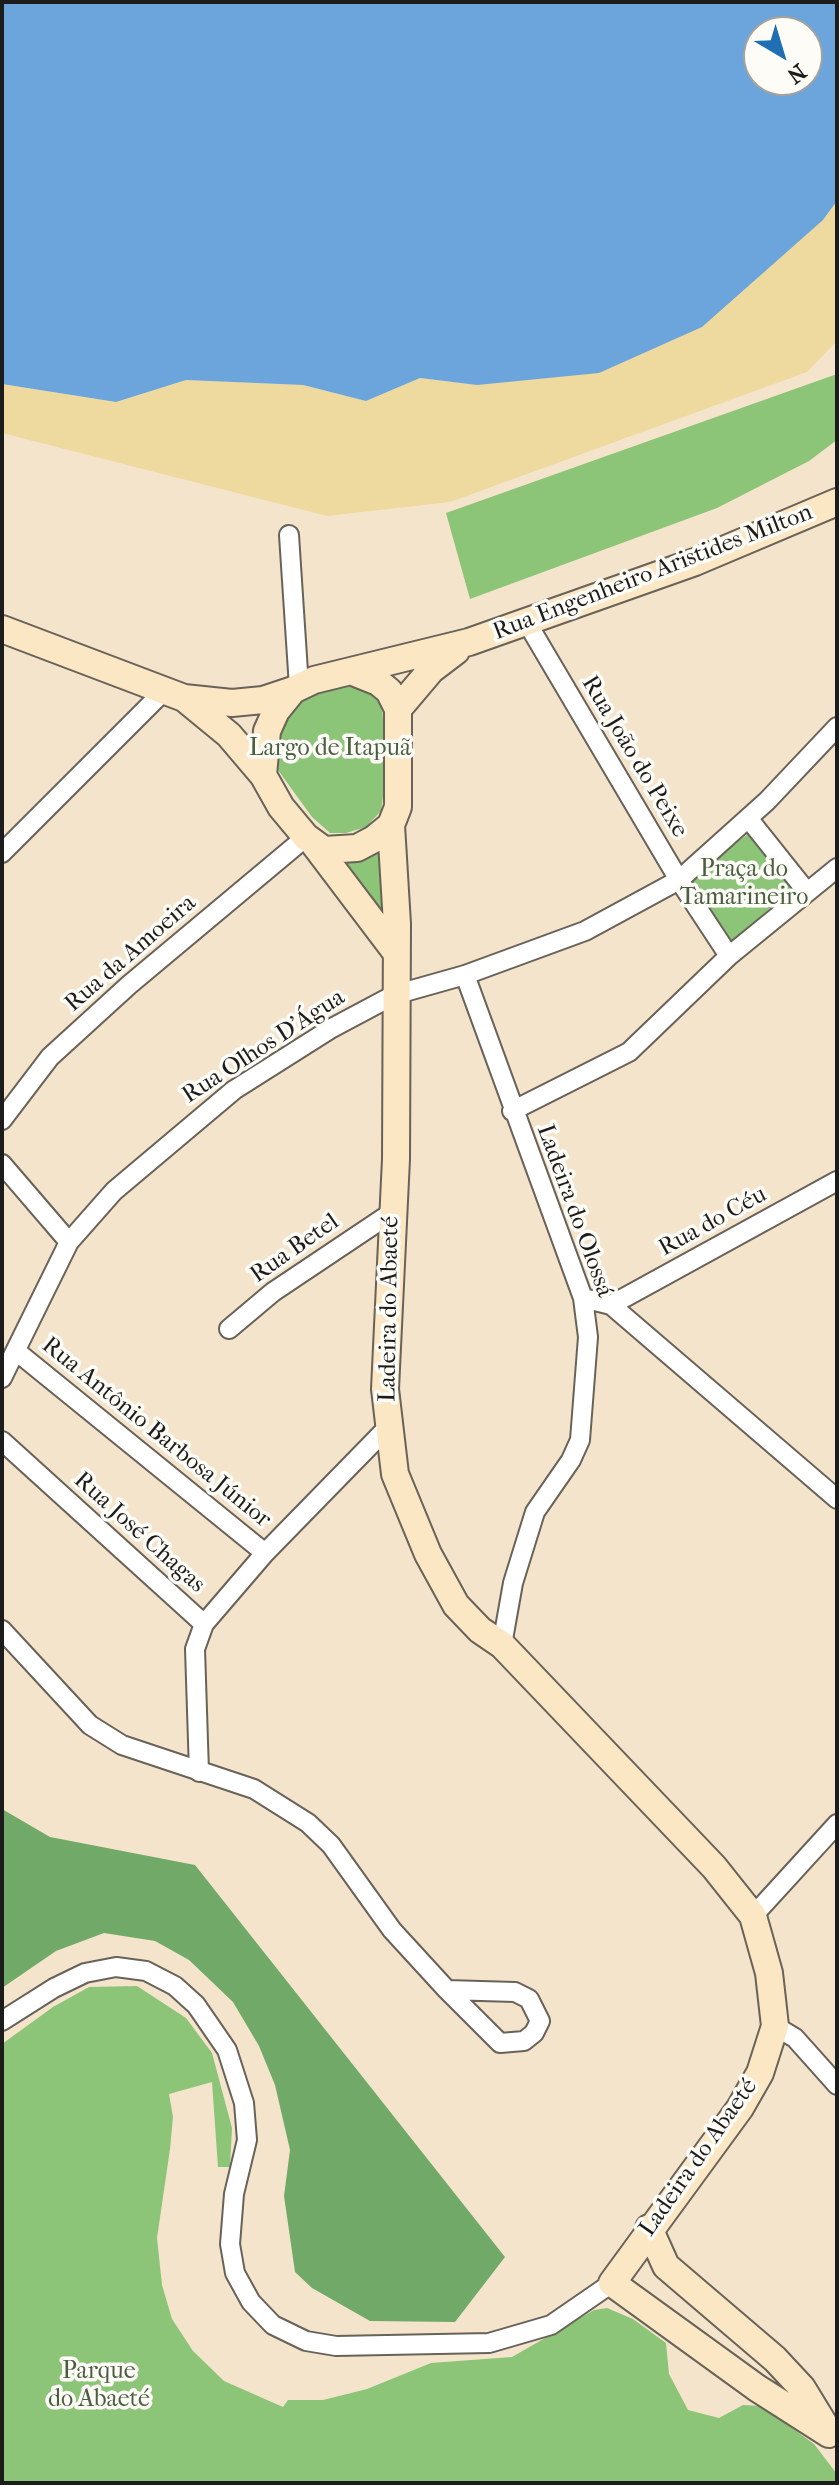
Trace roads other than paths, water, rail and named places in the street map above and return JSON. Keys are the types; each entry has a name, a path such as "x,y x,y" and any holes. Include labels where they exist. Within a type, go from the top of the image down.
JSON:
{"street":[{"name":"Rua Engenheiro Aristides Milton","path":"353,672 469,642 691,563 837,502"},
{"path":"263,775 267,731 276,711 296,688 289,535"},
{"name":"Rua João do Peixe","path":"526,621 679,880 729,956"},
{"path":"2,629 174,694 232,703 263,700 353,672 378,682 389,691 398,709 398,807 391,825 357,848 337,851 310,841"},
{"name":"Rua Engenheiro Aristides Milton","path":"398,709 431,670 469,642"},
{"path":"174,694 229,735 263,775 281,807 395,951"},
{"path":"2,853 174,694"},
{"name":"Rua Olhos D'Água","path":"2,1378 69,1242 114,1191 234,1090 332,1028 394,995 465,975 585,931 679,880 748,818 837,727"},
{"path":"748,818 807,892"},
{"name":"Ladeira do Abaeté","path":"2,2021 85,1973 116,1967 146,1971 175,1986 196,2005 227,2050 244,2103 247,2140 234,2194 230,2244 235,2273 251,2302 273,2325 306,2341 336,2346 489,2343 551,2325 612,2283 649,2228 740,2108 760,2073 775,2026 769,1973 753,1916 680,1831 502,1645 480,1630 456,1605 428,1554 395,1474 385,1359 396,1159 391,825"},
{"name":"Rua da Amoeira","path":"2,1120 50,1057 129,985 310,841"},
{"path":"512,1111 629,1052 729,956 837,868"},
{"name":"Ladeira do Olossá","path":"465,975 512,1111 583,1298 588,1337 580,1440 532,1520 513,1583 502,1645"},
{"path":"2,1164 69,1242"},
{"name":"Rua do Céu","path":"611,1305 837,1181"},
{"name":"Rua Betel","path":"229,1329 273,1292 391,1213"},
{"path":"583,1298 611,1305 837,1499"},
{"name":"Rua Antônio Barbosa Júnior","path":"16,1351 265,1553"},
{"name":"Rua Antônio Barbosa Júnior","path":"204,1624 265,1553 390,1425"},
{"name":"Rua José Chagas","path":"2,1441 204,1624 195,1649 199,1772"},
{"path":"2,1630 90,1725 122,1745 254,1789 308,1823 331,1845 392,1930 447,1990 500,2043 524,2041 534,2033 540,2021 529,1999 515,1992 447,1990"},
{"path":"753,1916 837,1824"},
{"path":"775,2026 795,2038 837,2085"},
{"path":"649,2228 659,2254 678,2278 775,2359 802,2388 833,2439"},
{"path":"612,2283 833,2439"},
{"path":"757,2388 775,2359"}],"water":[{"path":"2,2 837,2 837,201 823,220 702,327 599,373 477,385 420,378 366,401 303,385 186,380 116,402 2,384"}],"park label":[{"name":"Largo de Itapuã","path":"330,749"},
{"name":"Praça do Tamarineiro","path":"744,884"},
{"name":"Parque do Abaeté","path":"99,2386"}]}
